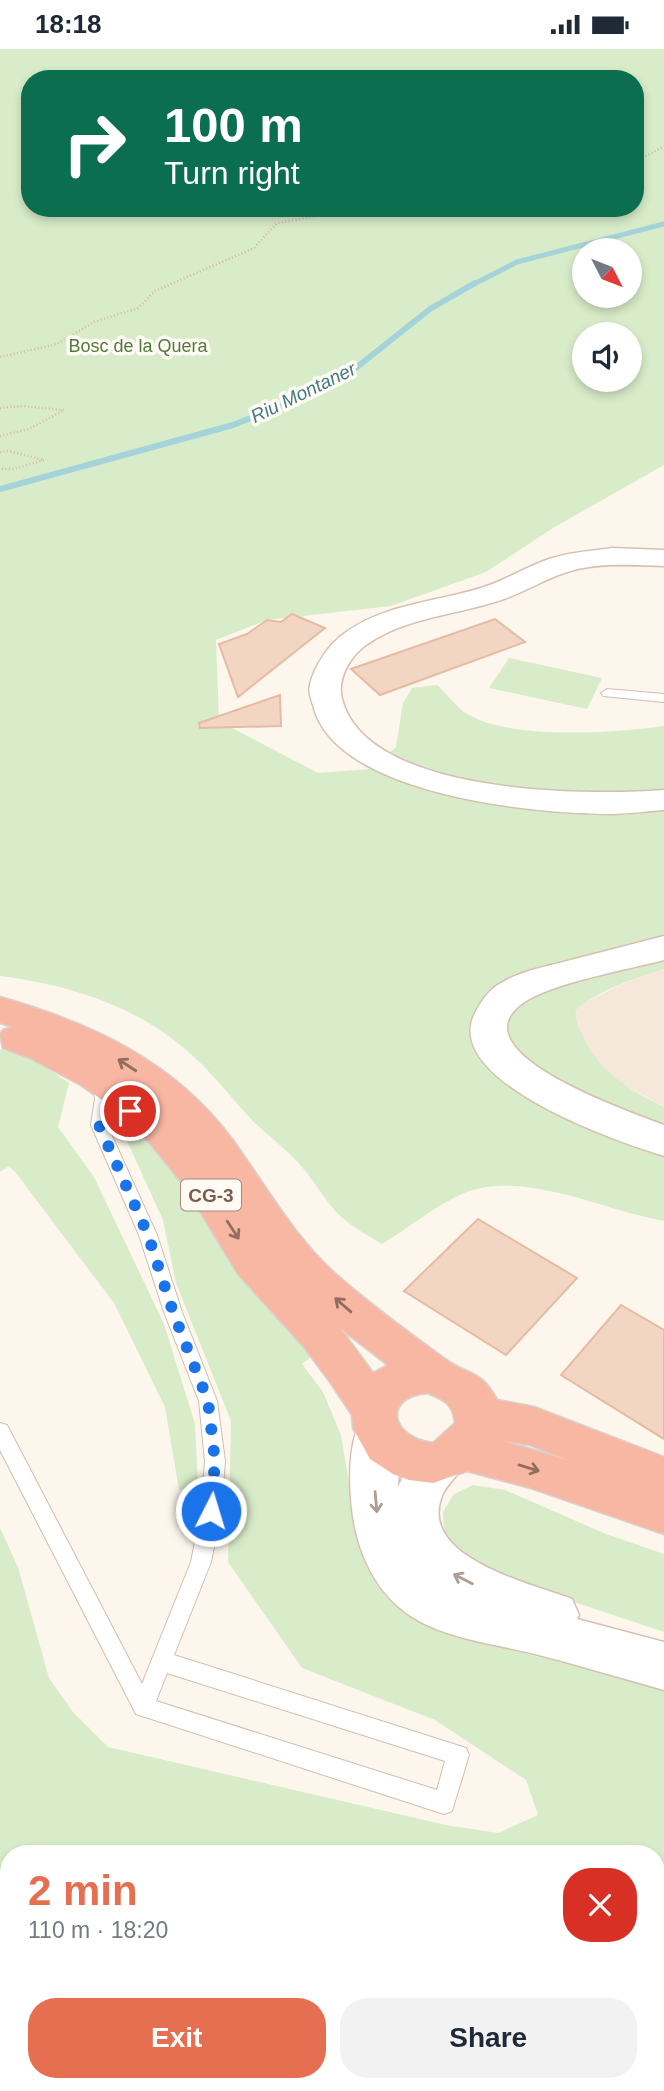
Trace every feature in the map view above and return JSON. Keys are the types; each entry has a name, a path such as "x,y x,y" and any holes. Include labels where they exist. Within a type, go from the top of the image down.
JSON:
{"highway":[{"name":"CG-3","path":"0,1010 62,1029 100,1047 166,1092 205,1132 270,1226 309,1274 367,1325 398,1345 431,1374 448,1378 462,1387 473,1399 461,1441"},
{"name":"CG-3","path":"0,1034 51,1052 101,1098 145,1113 178,1147 254,1262 311,1325 349,1373 384,1444 404,1458 430,1463 461,1441 499,1421 534,1426 664,1478"},
{"name":"CG-3","path":"398,1345 447,1364 497,1395 534,1426"},
{"path":"375,1422 387,1387 415,1375 431,1374"},
{"name":"CG-3","path":"461,1441 664,1513"}],"main road":[{"path":"664,558 612,557 559,565 492,594 394,619 355,639 335,661 324,687 331,716 349,741 393,767 427,779 500,796 545,801 612,804 664,800"},
{"path":"664,948 513,990 495,1010 488,1031 497,1054 535,1084 664,1141"},
{"path":"375,1422 373,1468 378,1521 386,1555 402,1578 419,1594 471,1616 664,1665"},
{"path":"461,1441 427,1475 419,1489 415,1507 417,1528 431,1557 463,1580 664,1656"}],"lane":[{"path":"607,693 664,698"},
{"path":"62,1029 85,1055 101,1098 99,1125 148,1235 173,1312 208,1401 215,1461 211,1511 201,1562 143,1707"},
{"path":"145,1113 205,1132"},
{"path":"0,1431 143,1707 444,1804 458,1755 161,1661"}],"path":[{"path":"644,156 664,146"},
{"path":"0,357 57,344 94,321 138,307 155,292 212,264 254,248 277,223 311,217"},
{"path":"0,408 22,406 65,410 29,429 0,436"},
{"path":"0,452 9,451 44,460 13,469 0,468"}],"shaded area":[{"path":"664,969 664,1107 618,1081 596,1059 575,1023 576,1010 586,1002 622,984"}],"green space":[{"name":"Bosc de la Quera","path":"0,49 664,49 664,465 553,528 486,572 391,606 267,620 216,640 219,721 318,773 370,769 396,747 403,703 412,688 437,685 464,712 506,727 533,731 590,732 664,726 664,969 606,990 576,1010 576,1021 589,1048 607,1070 628,1087 664,1107 664,1221 564,1194 512,1186 487,1187 453,1198 382,1244 342,1218 295,1159 252,1120 202,1064 173,1040 128,1012 104,1001 53,985 0,976"},
{"path":"509,658 602,678 587,709 489,688"},
{"path":"0,1049 35,1060 69,1083 58,1127 94,1177 164,1324 195,1424 198,1487 179,1490 165,1407 114,1303 16,1173 9,1166 0,1172"},
{"path":"134,1135 141,1135 164,1157 247,1283 315,1354 302,1364 323,1392 341,1435 351,1495 369,1566 454,1635 664,1689 664,1845 0,1845 0,1528 18,1567 49,1678 73,1712 108,1747 446,1825 498,1833 538,1815 526,1780 435,1720 302,1668 228,1562 231,1421 176,1283 163,1220 127,1141"},
{"path":"473,1485 505,1490 606,1534 664,1554 664,1632 568,1600 481,1566 459,1554 444,1533 443,1512 454,1494"}],"building":[{"path":"292,614 325,628 238,697 219,644 247,634 267,620 281,622"},
{"path":"495,619 525,642 380,695 351,669"},
{"path":"280,695 281,726 200,728 199,723"},
{"path":"478,1219 577,1278 506,1355 404,1291"},
{"path":"621,1305 664,1330 664,1439 561,1375"}],"waterway":[{"name":"Riu Montaner","path":"472,285 517,262 664,224"},
{"name":"Riu Montaner","path":"0,489 233,425 296,400 347,375 430,309 475,283"}],"route":[{"path":"130,1111 116,1108 101,1114 99,1125 148,1235 173,1312 208,1401 215,1461 211,1511"}]}
